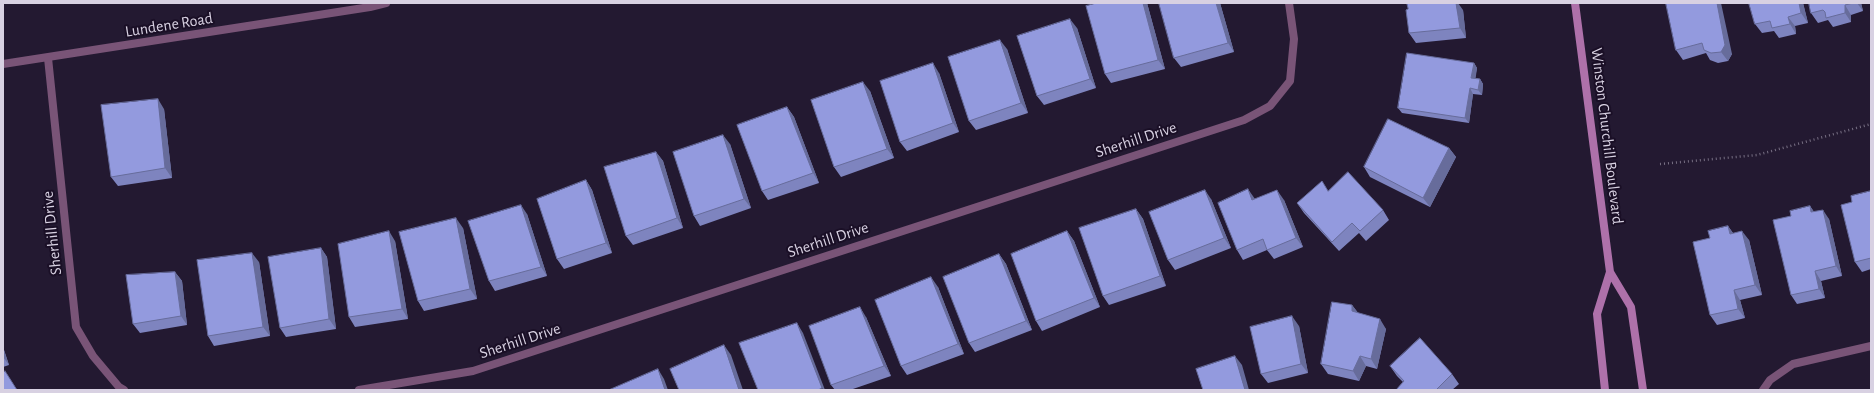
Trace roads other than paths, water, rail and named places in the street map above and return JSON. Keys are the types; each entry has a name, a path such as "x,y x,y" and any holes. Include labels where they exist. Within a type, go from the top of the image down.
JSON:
{"main road":[{"name":"Winston Churchill Boulevard","path":"1575,3 1610,272 1631,307 1643,390"},
{"name":"Winston Churchill Boulevard","path":"1606,390 1597,314 1610,272"}],"street":[{"name":"Lundene Road","path":"3,64 386,3"},
{"name":"Sherhill Drive","path":"359,390 473,371 1244,120 1270,106 1290,81 1294,39 1289,3"},
{"name":"Sherhill Drive","path":"48,58 76,327 93,356 119,387 124,390"},
{"path":"1763,390 1770,380 1793,364 1871,346"}]}
